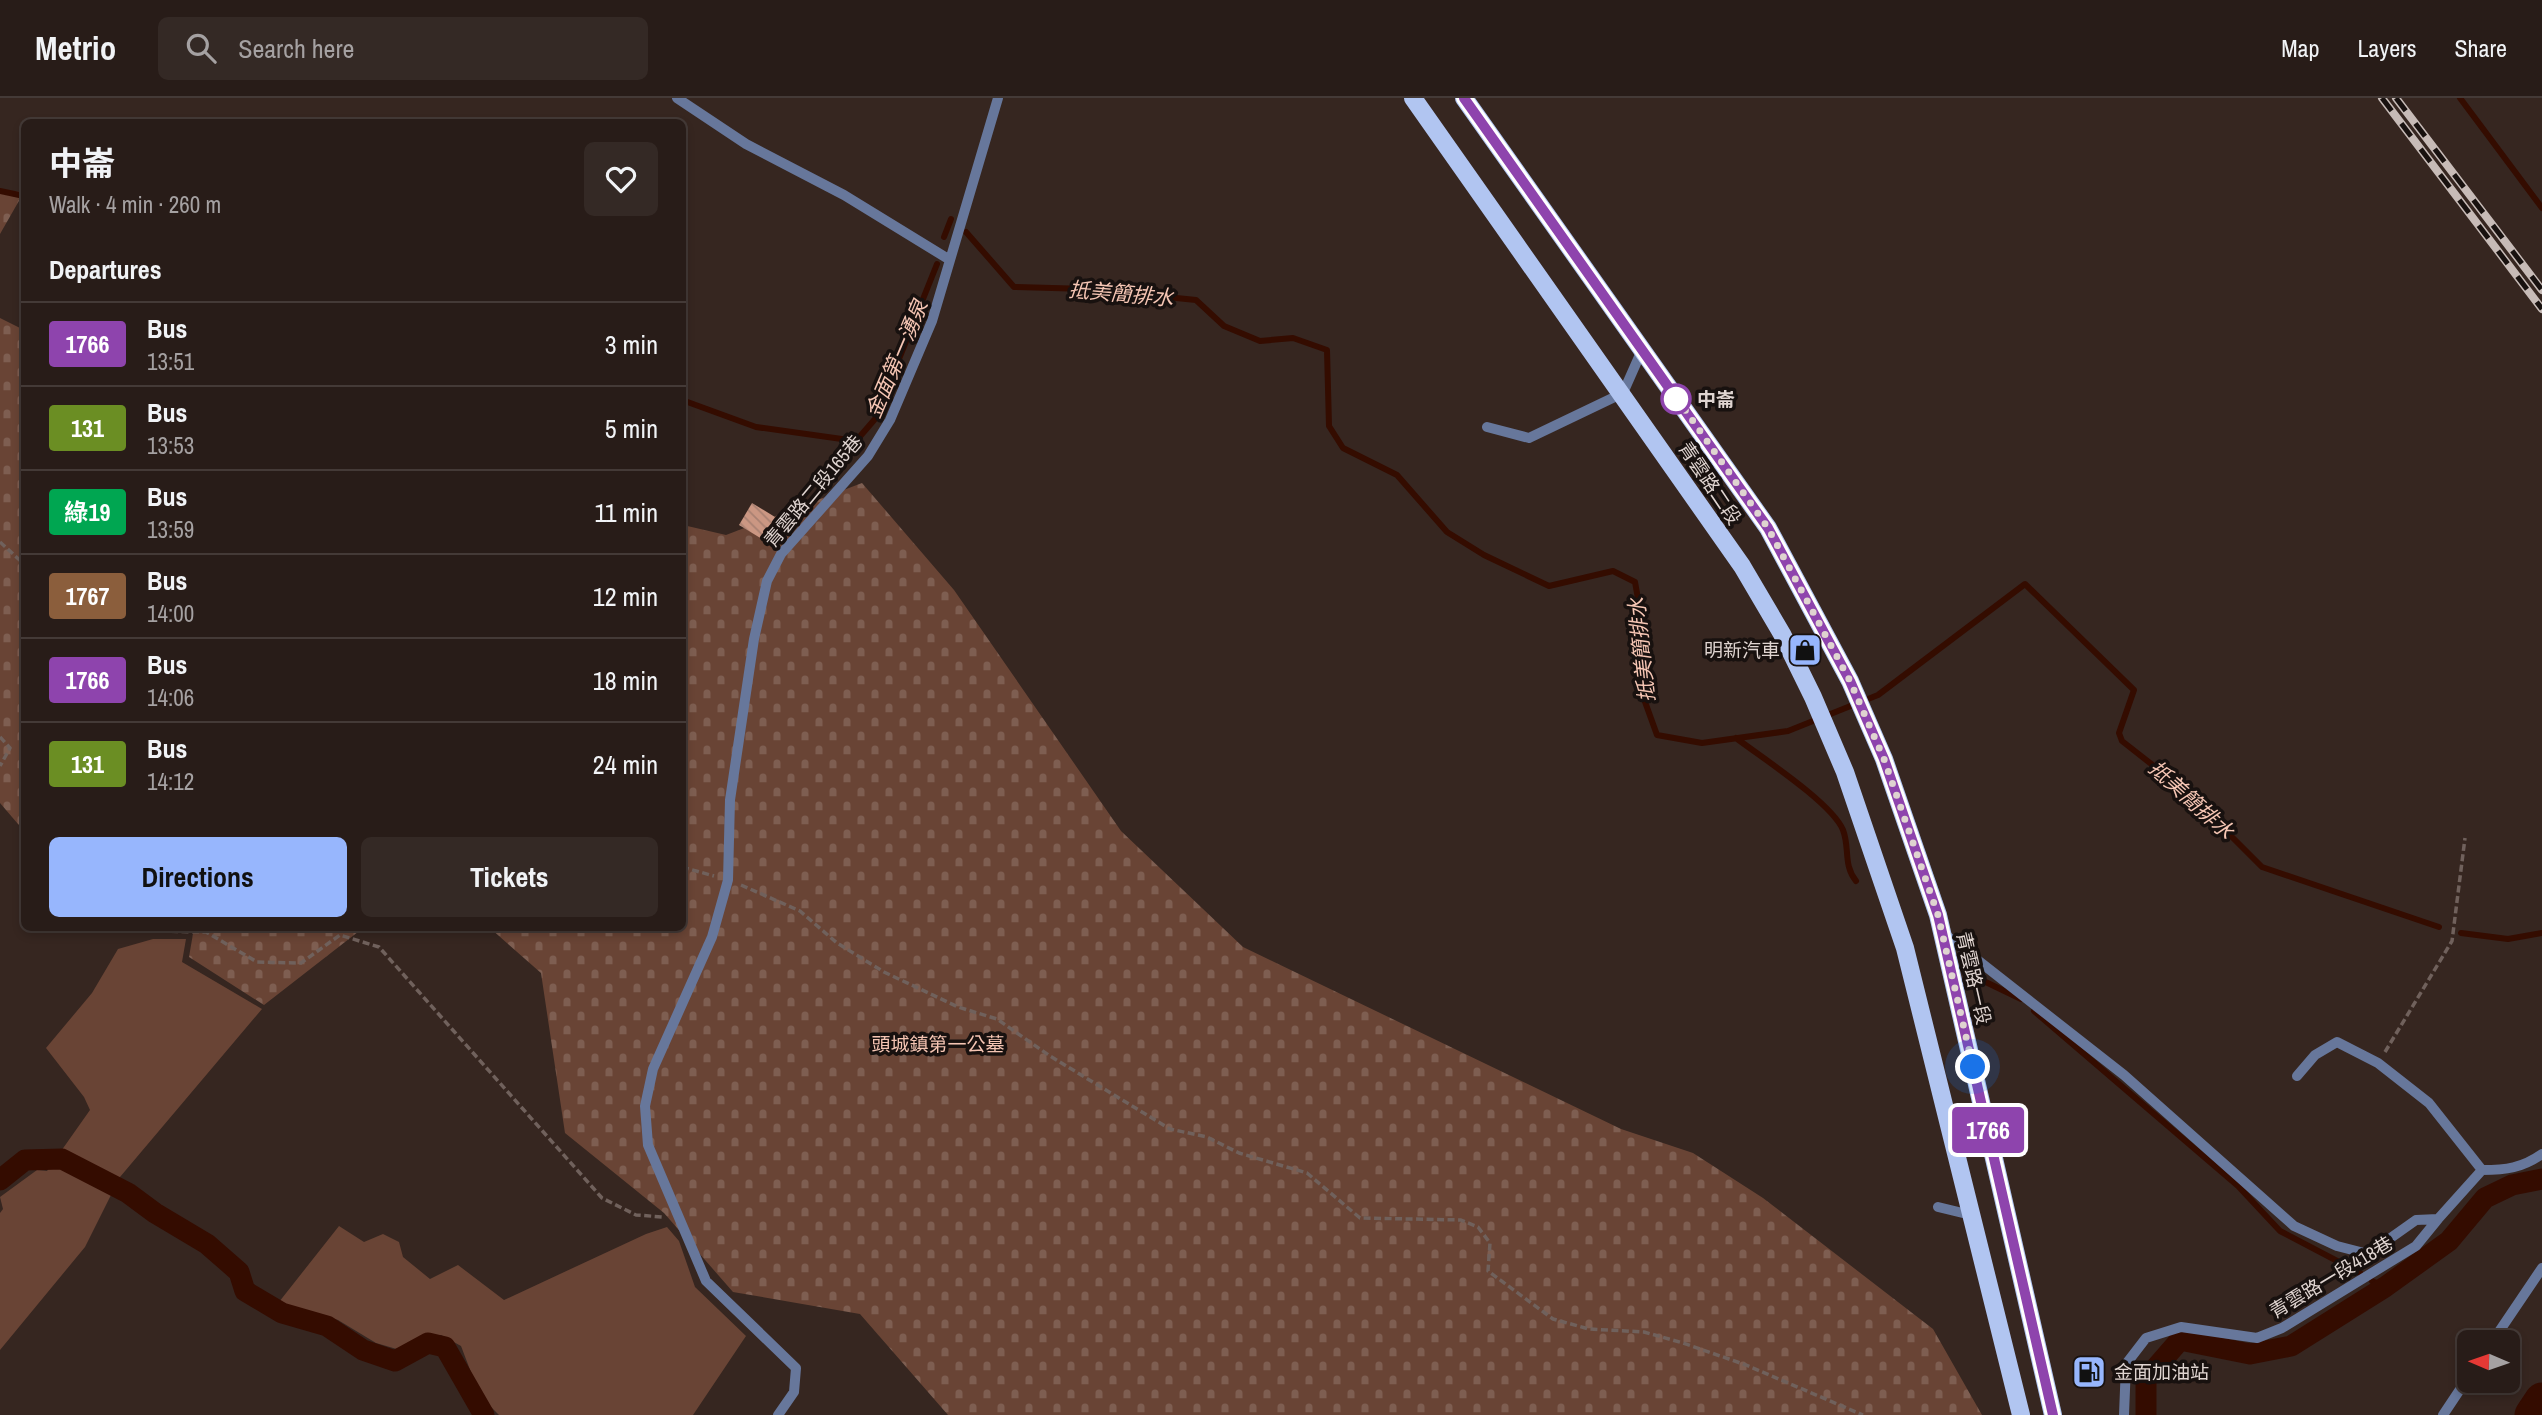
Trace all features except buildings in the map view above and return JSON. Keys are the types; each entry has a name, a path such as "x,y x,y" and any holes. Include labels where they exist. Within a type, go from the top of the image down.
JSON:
{"main road":[{"name":"青雲路二段","path":"1413,98 1623,393 1742,566 1782,634 1845,772 1905,948 1971,1214"},
{"name":"青雲路二段","path":"1464,98 1768,528 1850,681 1884,759"},
{"name":"青雲路一段","path":"1884,759 1943,933 2053,1415"},
{"path":"1971,1214 2021,1415"}],"lane":[{"path":"677,98 746,144 855,201 950,260"},
{"name":"青雲路二段165巷","path":"778,1415 794,1392 796,1368 706,1280 648,1145 645,1106 653,1069 712,937 728,880 730,800 754,639 767,581 780,554 868,456 890,420 932,321 998,98"},
{"path":"1487,427 1529,438 1623,393 1642,350"},
{"path":"1943,933 2124,1075 2294,1226 2337,1246 2368,1254 2416,1220 2438,1219"},
{"path":"2297,1076 2315,1055 2337,1042 2378,1063 2429,1103 2482,1170 2508,1170 2526,1164 2542,1154"},
{"name":"青雲路一段418巷","path":"2124,1415 2126,1364 2147,1338 2181,1327 2257,1338 2281,1328 2416,1246 2482,1170"},
{"path":"1938,1207 1971,1214"},
{"path":"2500,1330 2542,1268"},
{"path":"2443,1415 2458,1393"}],"path":[{"path":"0,542 21,561"},
{"path":"0,737 10,748 0,766"},
{"path":"2378,1063 2452,941 2465,838"},
{"path":"686,868 728,880 800,911 837,943 884,972 958,1007 997,1019 1050,1056 1170,1129 1207,1137 1239,1153 1307,1173 1360,1218 1461,1220 1478,1227 1490,1244 1488,1271 1553,1319 1589,1329 1644,1332 1683,1343 1746,1365 1863,1415"},
{"path":"157,931 206,932 257,962 301,963 340,935 379,947 602,1198 636,1214 679,1219"}],"green space":[{"path":"0,191 21,192 21,197 0,234"},
{"path":"0,318 21,328 21,828 0,803"},
{"name":"頭城鎮第一公墓","path":"862,483 954,590 1121,831 1243,947 1621,1129 1693,1153 1763,1198 1933,1329 1982,1415 948,1415 860,1314 733,1292 664,1213 565,1133 541,973 493,931 686,931 686,526 726,535"},
{"path":"193,931 359,931 264,1005 189,957"},
{"path":"153,939 186,939 182,962 262,1009 120,1177 85,1247 0,1350 0,1213 3,1209 0,1197 37,1170 47,1171 90,1110 84,1097 46,1048 92,993 118,949"},
{"path":"339,1226 364,1242 383,1234 399,1242 403,1257 430,1279 458,1265 504,1300 646,1234 667,1227 679,1241 695,1287 746,1336 693,1415 499,1415 480,1396 461,1346 441,1335 400,1350 376,1343 338,1320 279,1302"}],"waterway":[{"path":"2460,98 2542,208"},
{"name":"金面第一湧泉","path":"0,191 21,195"},
{"name":"金面第一湧泉","path":"944,237 951,219"},
{"name":"抵美簡排水","path":"966,232 1014,287 1088,289 1196,300 1224,326 1260,341 1293,338 1327,350 1329,426 1343,448 1397,475 1447,532 1484,555 1549,586 1613,571 1635,582 1642,621 1644,699 1657,735 1702,743 1788,731 1878,695 2025,584 2134,690 2119,733 2122,741 2187,792 2262,867 2439,927"},
{"name":"金面第一湧泉","path":"686,401 756,427 856,441 875,419 937,264"},
{"path":"1736,738 1811,794 1836,819 1843,830 1849,869 1856,881"},
{"name":"抵美簡排水","path":"2461,933 2508,939 2542,933"},
{"path":"1969,974 2021,999"},
{"path":"2034,1011 2238,1186 2280,1231 2360,1273"},
{"path":"0,1180 25,1160 62,1159 128,1193 155,1213 207,1244 239,1272 245,1291 282,1313 327,1326 363,1350 395,1361 428,1343 445,1347 484,1415"},
{"path":"2146,1415 2146,1379 2180,1340 2250,1354 2291,1346 2385,1287 2449,1241 2485,1198 2512,1185 2542,1179"},
{"path":"2372,1281 2385,1287"},
{"path":"2532,1415 2542,1400"}],"railway":[{"path":"2382,98 2542,309"},
{"path":"2396,98 2542,290"}],"bus line":[{"name":"1766","path":"1464,98 1768,528 1850,681 1884,759 1938,915 2053,1415"}],"place":[{"name":"中崙","path":"1676,399"},
{"name":"明新汽車","path":"1805,650"},
{"name":"金面加油站","path":"2089,1372"}],"route":[{"path":"1676,399 1674,394 1768,528 1850,681 1884,759 1938,915 1973,1067"}]}
